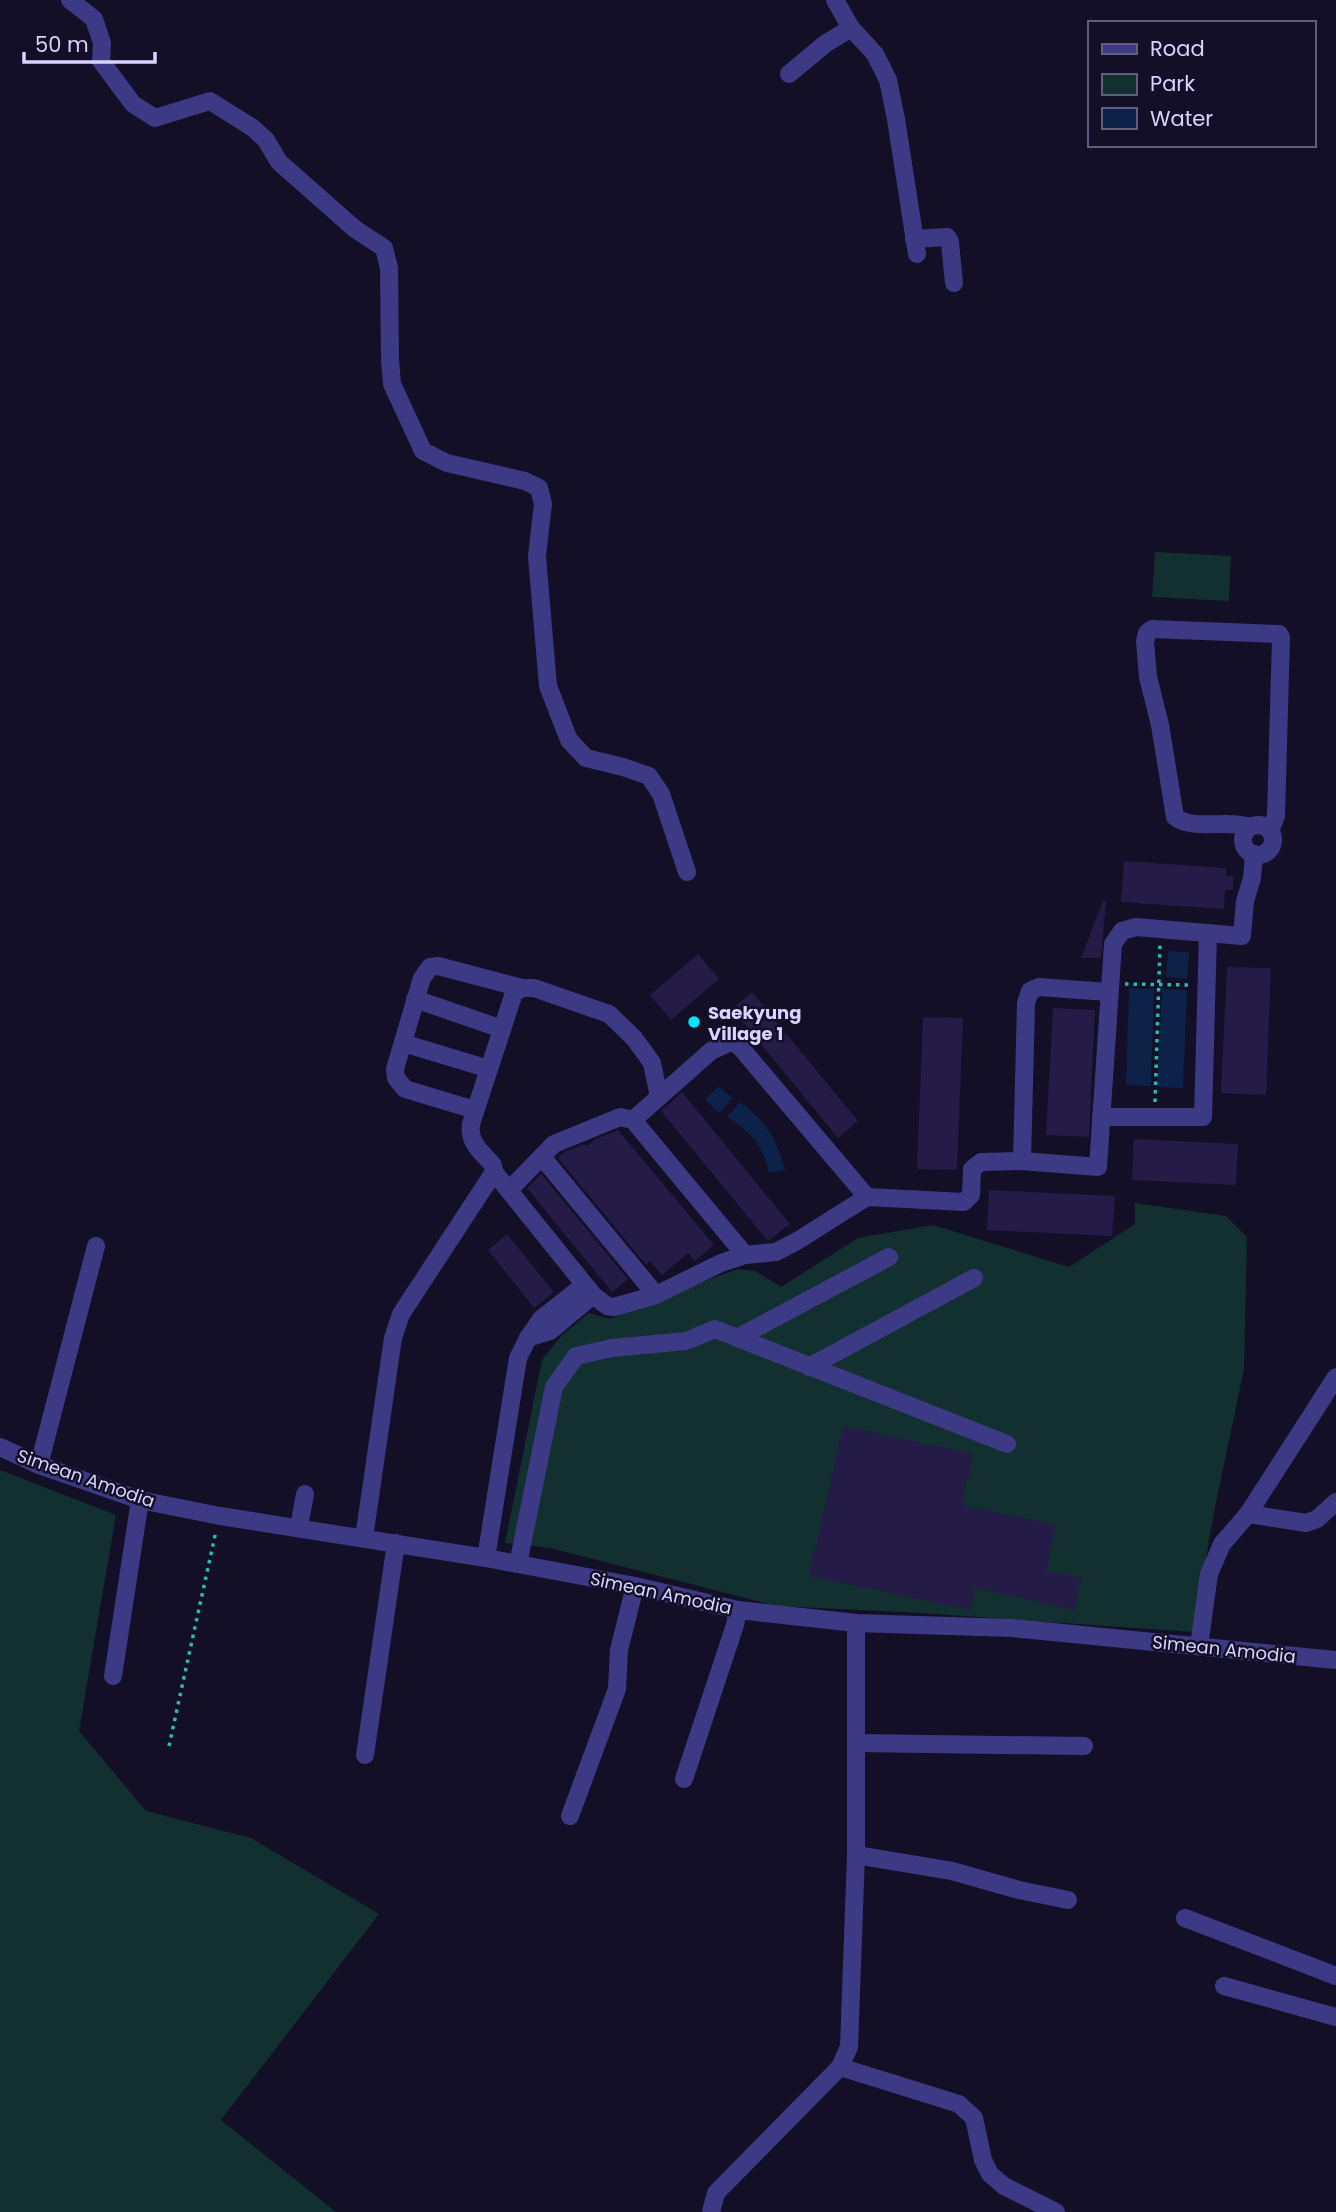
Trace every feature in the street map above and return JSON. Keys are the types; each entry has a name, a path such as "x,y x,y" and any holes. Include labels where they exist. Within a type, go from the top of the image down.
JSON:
{"street":[{"path":"70,0 94,19 102,43 101,61 132,104 155,118 210,101 253,128 266,140 279,162 355,229 384,248 390,268 390,360 393,384 423,451 447,463 525,481 539,488 543,504 537,556 548,686 569,740 586,758 649,776 661,794 687,872"},
{"path":"835,0 851,28 876,54 888,80 915,247 947,237 950,242 954,283"},
{"path":"789,74 825,44 851,28"},
{"path":"1250,827 1243,842 1249,852 1254,854 1268,851 1273,837 1270,831 1261,825 1250,827 1240,823 1188,823 1175,817 1160,725 1147,677 1145,641 1147,633 1152,629 1279,634 1281,637 1276,816 1270,831"},
{"path":"494,1172 589,1290 607,1306 614,1307 656,1295 721,1263 745,1255 776,1252 867,1197 964,1202 971,1195 972,1169 981,1161 1098,1167 1113,944 1122,932 1136,927 1242,936 1254,854"},
{"path":"1101,1116 1203,1117 1208,933"},
{"path":"475,1110 405,1089 396,1078 395,1069 415,999 425,971 430,967 438,966 522,988 534,988 609,1014 634,1038 652,1063 659,1097"},
{"path":"1022,1161 1026,1003 1030,991 1039,987 1109,988"},
{"path":"364,1538 393,1338 401,1314 494,1172 494,1165 473,1143 469,1134 514,993 522,988"},
{"path":"415,999 502,1029"},
{"path":"633,1119 711,1051 732,1041 741,1048 867,1197"},
{"path":"403,1043 489,1069"},
{"path":"652,1063 681,1077"},
{"path":"509,1190 554,1144 620,1117 633,1119 745,1255"},
{"path":"542,1157 656,1295"},
{"path":"40,1465 96,1246"},
{"path":"737,1338 889,1257"},
{"path":"809,1367 974,1278"},
{"path":"486,1558 518,1358 528,1338 550,1331 589,1290"},
{"path":"519,1564 554,1387 576,1356 612,1348 686,1341 715,1329 1007,1444"},
{"path":"1199,1646 1209,1574 1222,1544 1248,1514 1336,1377"},
{"name":"Simean Amodia","path":"0,1447 40,1465 139,1500 220,1516 519,1564 635,1586 738,1610 856,1623 1012,1628 1336,1660"},
{"path":"299,1527 305,1494"},
{"path":"113,1676 139,1500"},
{"path":"1248,1514 1306,1523 1317,1519 1336,1502"},
{"path":"365,1755 396,1544"},
{"path":"570,1816 617,1689 619,1650 635,1586"},
{"path":"684,1779 738,1610"},
{"path":"711,2212 716,2193 725,2182 840,2067 849,2047 856,1855 856,1623"},
{"path":"856,1743 1084,1746"},
{"path":"856,1855 952,1871 1019,1890 1068,1900"},
{"path":"1185,1918 1336,1976"},
{"path":"1224,1986 1336,2017"},
{"path":"840,2067 959,2104 974,2118 983,2160 990,2174 1004,2186 1056,2212"}],"path":[{"path":"1154,1117 1161,929"},
{"path":"1109,988 1158,984 1206,985"},
{"path":"169,1746 220,1516"}],"green space":[{"path":"1155,552 1231,556 1229,601 1152,597"},
{"path":"1135,1203 1226,1216 1247,1237 1244,1369 1214,1512 1193,1632 777,1606 550,1548 505,1543 542,1360 561,1336 589,1313 610,1319 738,1269 755,1271 781,1287 858,1238 933,1225 1069,1267 1135,1224"},
{"path":"0,1470 116,1515 79,1731 146,1811 251,1838 379,1914 221,2120 336,2212 0,2212"}],"water":[{"path":"1168,951 1189,952 1187,979 1166,977"},
{"path":"1129,988 1154,989 1151,1086 1126,1085"},
{"path":"1162,989 1187,990 1183,1088 1157,1087"},
{"path":"719,1087 733,1098 719,1113 705,1099"},
{"path":"740,1102 769,1132 785,1170 769,1173 755,1140 727,1117"}],"building":[{"path":"1124,861 1226,868 1226,876 1233,876 1233,890 1225,890 1224,909 1121,902"},
{"path":"1103,901 1106,901 1101,958 1081,958"},
{"path":"698,954 719,979 671,1020 650,995"},
{"path":"1227,967 1271,968 1266,1095 1221,1093"},
{"path":"752,992 858,1121 838,1138 732,1009"},
{"path":"1053,1008 1095,1010 1089,1137 1046,1135"},
{"path":"923,1017 963,1018 957,1170 917,1169"},
{"path":"682,1092 790,1224 768,1241 661,1111"},
{"path":"618,1130 714,1245 695,1261 688,1253 662,1275 650,1261 646,1265 558,1158 566,1151 585,1144 587,1146"},
{"path":"1134,1139 1238,1144 1236,1185 1132,1180"},
{"path":"541,1174 628,1279 612,1292 527,1188"},
{"path":"989,1190 1115,1196 1112,1236 987,1230"},
{"path":"507,1234 554,1292 534,1308 488,1250"},
{"path":"843,1426 973,1454 962,1505 1056,1525 1046,1571 1081,1578 1074,1610 975,1588 970,1610 809,1576"}],"place":[{"name":"Saekyung Village 1","path":"694,1022"}]}
